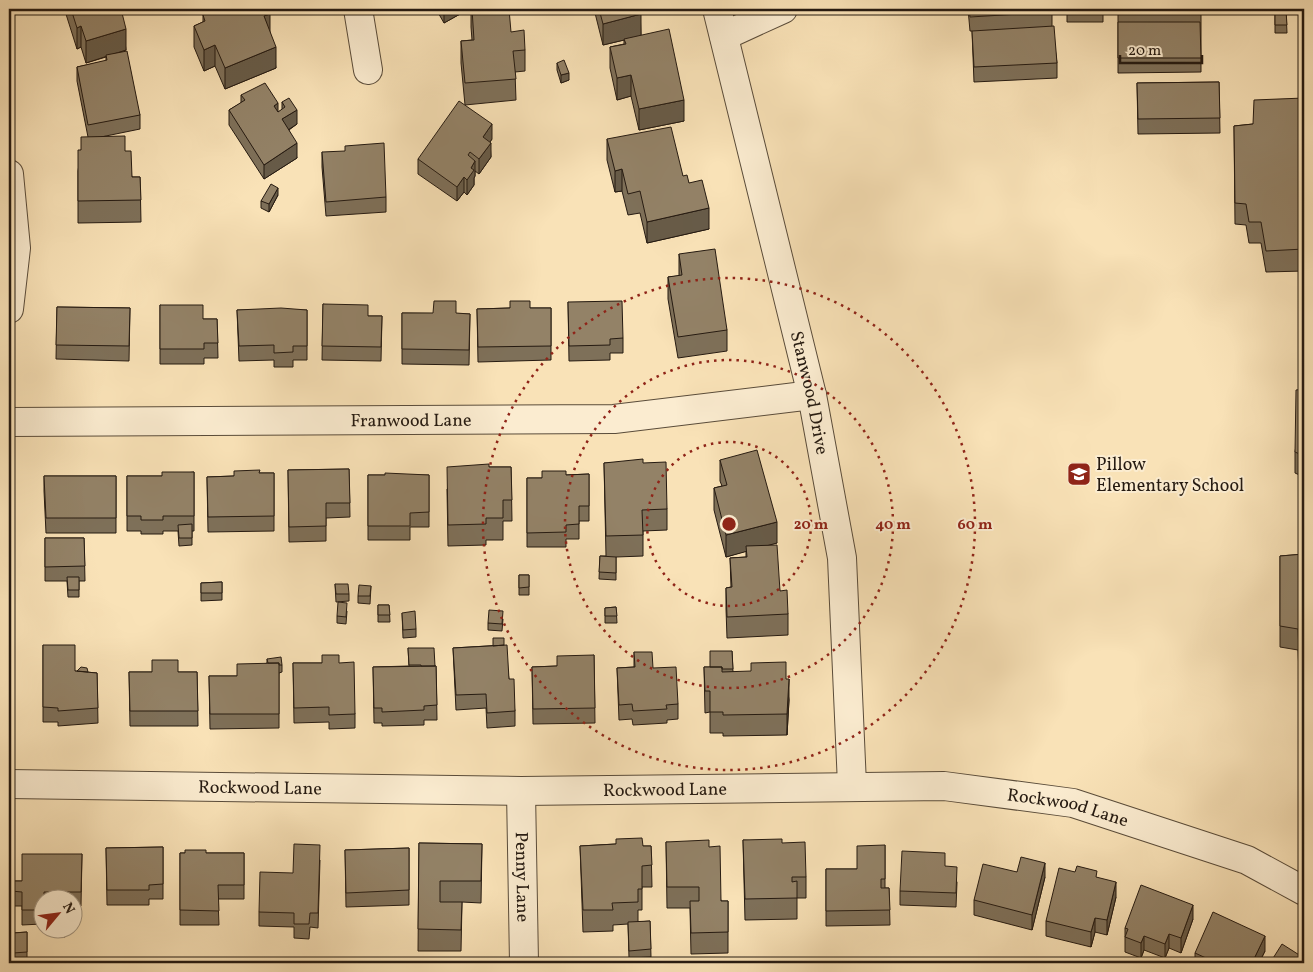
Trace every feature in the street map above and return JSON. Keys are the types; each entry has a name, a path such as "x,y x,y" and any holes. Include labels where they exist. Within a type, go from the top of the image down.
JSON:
{"street":[{"path":"358,9 368,70"},
{"name":"Stanwood Drive","path":"717,9 812,395 842,558 852,786"},
{"path":"724,36 783,9"},
{"path":"9,174 16,248 9,309"},
{"name":"Franwood Lane","path":"9,422 614,419 812,395"},
{"name":"Rockwood Lane","path":"9,784 521,791 944,786 1073,803 1247,860 1304,890"},
{"name":"Penny Lane","path":"521,791 524,963"}],"building":[{"path":"71,9 121,9 126,29 86,41 81,26 77,28"},
{"path":"219,9 268,9 270,14 264,16 276,47 225,68 215,45 204,50 194,26 205,21 203,15"},
{"path":"472,9 509,9 511,32 524,30 525,50 513,51 516,79 465,83 461,41 474,40"},
{"path":"599,9 640,9 641,14 603,24"},
{"path":"969,9 1052,9 1052,12 970,17"},
{"path":"1118,9 1201,9 1118,10"},
{"path":"1275,10 1286,11 1287,25 1275,25"},
{"path":"1299,15 1304,15 1304,25 1299,25"},
{"path":"1118,22 1200,22 1201,58 1118,58"},
{"path":"1054,26 1057,63 974,67 972,31"},
{"path":"669,29 684,100 639,109 631,75 617,78 610,47 626,44 624,39"},
{"path":"127,51 140,115 88,125 77,67 107,60 106,55"},
{"path":"564,60 569,73 561,75 557,63"},
{"path":"1219,82 1220,118 1138,119 1137,83"},
{"path":"265,83 278,103 274,106 278,112 285,107 282,102 289,98 297,110 282,119 297,143 264,165 229,110 245,100 241,95"},
{"path":"1304,98 1304,249 1266,251 1261,222 1249,222 1246,204 1235,203 1234,126 1253,124 1254,100"},
{"path":"459,101 492,124 483,137 491,143 479,159 470,152 468,155 475,161 471,168 474,170 467,180 464,177 457,187 418,159"},
{"path":"671,127 683,176 687,175 689,183 702,180 709,208 647,222 640,191 628,194 622,169 615,171 607,139"},
{"path":"125,136 125,151 131,151 132,177 140,177 141,200 78,201 78,150 81,150 81,137"},
{"path":"384,143 386,197 326,202 322,152 345,151 345,146"},
{"path":"271,184 278,188 269,204 261,201"},
{"path":"715,249 727,330 678,337 668,277 682,275 679,254"},
{"path":"434,301 456,301 456,313 470,314 469,350 402,349 402,313 433,313"},
{"path":"510,301 530,301 530,308 551,308 551,346 478,347 477,309 510,308"},
{"path":"622,301 623,338 610,339 610,345 569,346 568,302"},
{"path":"323,304 368,305 368,316 382,316 381,347 322,346"},
{"path":"160,305 203,305 203,319 217,319 218,343 204,343 204,349 160,349"},
{"path":"57,307 130,308 129,346 56,345"},
{"path":"281,308 307,310 307,346 293,346 293,352 274,353 274,345 239,346 237,310"},
{"path":"1304,389 1304,456 1295,452 1296,390"},
{"path":"757,450 777,522 726,535 714,488 727,485 720,460"},
{"path":"643,459 643,463 666,462 667,509 642,510 643,535 606,536 604,463"},
{"path":"489,464 489,467 511,467 512,500 503,500 503,518 486,518 486,524 448,525 447,467"},
{"path":"349,469 350,503 326,503 326,526 289,527 288,470"},
{"path":"260,470 259,473 274,473 274,516 208,517 207,477 234,476 234,471"},
{"path":"542,471 566,471 566,475 589,474 589,506 579,506 579,524 566,525 566,532 527,533 527,478 542,478"},
{"path":"162,472 194,472 194,516 163,516 163,520 141,520 141,516 127,516 127,476 162,476"},
{"path":"385,473 429,475 429,512 410,513 410,526 368,526 368,475 385,475"},
{"path":"44,476 116,476 116,518 46,518"},
{"path":"192,524 192,538 179,538 178,525"},
{"path":"45,538 84,538 85,566 45,567"},
{"path":"777,545 780,591 787,590 788,614 727,617 726,588 732,587 730,558 747,557 746,546"},
{"path":"1304,554 1304,675 1300,675 1298,629 1280,626 1280,556"},
{"path":"600,556 616,557 616,573 599,572"},
{"path":"519,575 529,575 529,587 519,588"},
{"path":"67,577 79,577 79,590 68,590"},
{"path":"222,582 222,593 201,593 201,583"},
{"path":"335,584 348,584 349,594 336,594"},
{"path":"359,585 371,586 370,596 358,596"},
{"path":"338,602 347,603 346,617 337,616"},
{"path":"378,605 389,605 390,615 378,615"},
{"path":"616,607 617,616 605,616 605,608"},
{"path":"489,610 503,611 502,624 488,623"},
{"path":"415,611 416,629 403,630 402,613"},
{"path":"493,638 504,638 504,645 493,646"},
{"path":"43,645 75,645 75,671 97,673 98,708 58,711 58,708 43,707"},
{"path":"507,645 509,679 514,679 515,711 487,713 486,694 456,695 453,648"},
{"path":"408,648 434,648 435,666 409,665"},
{"path":"710,651 732,651 733,669 710,667"},
{"path":"634,652 652,652 653,668 676,667 678,704 666,705 667,709 633,711 632,704 619,705 617,668 635,667"},
{"path":"322,655 339,655 339,663 354,662 355,714 329,715 329,707 294,708 293,663 322,663"},
{"path":"594,655 595,708 533,709 532,667 557,666 557,656"},
{"path":"281,657 282,665 279,665 279,663 268,663 267,659"},
{"path":"152,660 178,660 178,672 197,672 198,711 130,711 129,672 152,672"},
{"path":"786,662 786,679 789,679 787,714 723,715 723,712 710,712 710,691 705,691 704,667 722,667 722,672 751,671 751,663"},
{"path":"279,663 279,714 210,714 209,676 237,676 237,664"},
{"path":"436,666 437,705 424,706 424,710 382,712 382,708 374,708 373,667"},
{"path":"81,667 87,668 88,672 77,671"},
{"path":"642,838 643,846 651,846 652,865 642,866 642,889 638,889 638,902 612,903 613,910 583,910 580,846 616,844 616,839"},
{"path":"782,839 782,843 805,842 806,877 792,877 792,882 797,881 797,898 745,899 743,840"},
{"path":"709,840 709,847 720,846 721,901 728,901 728,932 691,933 690,901 699,901 699,887 667,887 666,842"},
{"path":"419,843 482,844 481,881 440,881 440,902 462,902 461,930 418,929"},
{"path":"294,844 320,845 318,913 310,913 309,924 294,924 294,913 259,912 260,872 293,873"},
{"path":"885,845 885,879 881,879 881,888 889,888 890,910 826,911 826,869 857,869 857,846"},
{"path":"163,847 163,884 149,885 149,890 107,890 106,848"},
{"path":"409,848 409,890 346,893 345,850"},
{"path":"185,850 206,850 206,853 244,853 244,885 218,885 219,911 180,910 180,853 185,853"},
{"path":"902,851 945,853 945,866 957,867 956,893 900,891"},
{"path":"22,854 82,854 81,890 32,890 32,910 22,910 22,892 11,891 11,881 22,881"},
{"path":"1021,857 1045,863 1032,915 974,900 983,864 1017,872"},
{"path":"1077,866 1097,871 1096,877 1116,882 1107,920 1095,918 1091,932 1046,921 1059,868 1075,872"},
{"path":"1141,885 1193,905 1181,938 1169,934 1165,944 1144,936 1141,943 1125,937 1128,929 1125,928"},
{"path":"1213,912 1265,936 1252,963 1217,963 1195,953"},
{"path":"650,921 651,949 629,951 628,922"},
{"path":"27,932 27,952 13,953 13,933"},
{"path":"1282,944 1304,958 1304,963 1270,963"}],"place":[{"name":"Pillow Elementary School","path":"1079,474"}]}
